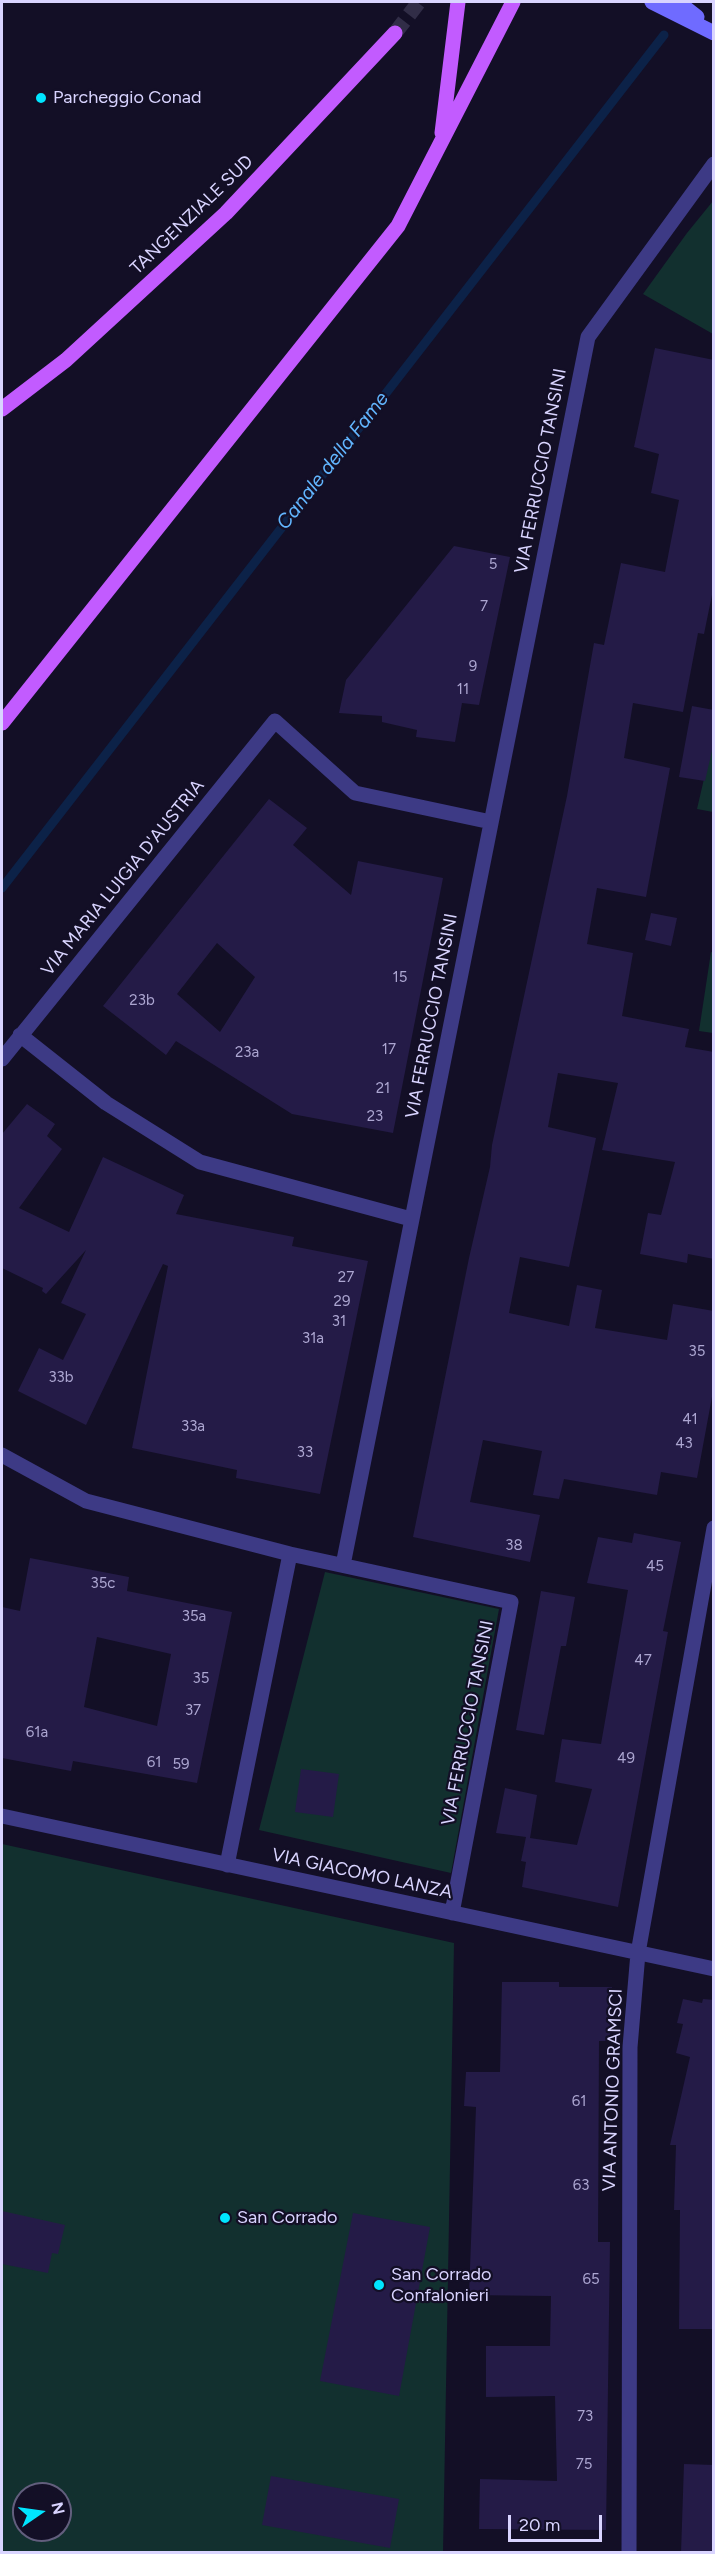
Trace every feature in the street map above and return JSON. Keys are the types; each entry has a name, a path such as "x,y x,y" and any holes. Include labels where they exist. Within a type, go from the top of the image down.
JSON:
{"main road":[{"path":"441,143 458,2"},
{"path":"2,723 398,226 513,2"},
{"path":"652,2 714,32"},
{"path":"678,2 714,32"},
{"name":"TANGENZIALE SUD","path":"2,409 66,360 226,213 395,33"}],"street":[{"name":"VIA FERRUCCIO TANSINI","path":"343,1565 588,337 714,164"},
{"name":"VIA MARIA LUIGIA D'AUSTRIA","path":"2,1059 275,721 355,793 490,822"},
{"path":"20,1035 105,1103 200,1162 411,1219"},
{"name":"VIA FERRUCCIO TANSINI","path":"2,1455 86,1501 290,1554 511,1602 452,1913"},
{"name":"VIA ANTONIO GRAMSCI","path":"629,2553 630,2047 638,1953 714,1528"},
{"path":"227,1865 290,1554"},
{"name":"VIA GIACOMO LANZA","path":"2,1816 714,1969"}],"green space":[{"path":"713,201 713,334 643,294"},
{"path":"713,740 713,812 697,809"},
{"path":"711,952 714,953 713,1033 699,1031"},
{"path":"325,1572 499,1609 451,1873 259,1830"},
{"name":"San Corrado","path":"2,1844 454,1943 443,2552 2,2552"}],"building":[{"path":"655,348 714,360 714,585 704,634 698,633 683,712 633,703 624,758 670,768 646,897 597,888 587,944 633,953 622,1016 689,1029 685,1047 714,1052 714,1259 688,1254 687,1263 640,1254 648,1213 661,1215 675,1162 602,1150 618,1083 558,1073 548,1127 596,1138 569,1267 520,1257 509,1313 569,1326 577,1285 602,1290 595,1328 667,1340 673,1304 714,1311 714,1386 697,1478 661,1472 657,1495 564,1479 559,1499 533,1495 542,1451 483,1440 470,1502 540,1515 530,1562 413,1537 469,1258 490,1167 492,1145 567,796 594,643 604,645 621,563 665,572 679,500 651,493 659,454 634,447"},
{"path":"454,546 510,557 479,705 462,703 455,742 416,737 417,730 382,722 382,716 339,713 346,680"},
{"path":"692,706 714,710 714,742 705,781 679,777"},
{"path":"269,799 307,828 293,845 351,895 358,861 443,878 393,1133 292,1114 176,1041 166,1055 103,1006","holes":["217,943 255,977 220,1032 177,994"]},
{"path":"651,913 677,918 671,946 645,940"},
{"path":"27,1104 55,1124 47,1136 62,1149 19,1208 69,1232 103,1157 184,1195 176,1214 294,1237 292,1246 368,1261 320,1494 236,1478 237,1470 132,1448 168,1266 163,1264 86,1425 18,1391 39,1348 63,1360 86,1314 61,1303 86,1250 46,1294 42,1291 43,1288 2,1268 2,1134"},
{"path":"634,1533 681,1542 663,1631 668,1632 618,1907 522,1887 526,1862 521,1861 526,1837 496,1833 505,1788 537,1795 530,1838 577,1845 592,1789 555,1782 562,1739 601,1744 628,1590 587,1583 598,1537 632,1543"},
{"path":"30,1558 129,1577 127,1591 232,1612 197,1783 73,1761 71,1771 2,1758 2,1607 20,1611","holes":["97,1637 171,1654 157,1726 84,1707"]},
{"path":"541,1591 575,1597 566,1646 561,1646 544,1735 516,1730"},
{"path":"301,1769 339,1774 333,1817 295,1812"},
{"path":"502,1982 559,1982 559,1987 612,1987 610,2041 599,2041 598,2242 610,2242 606,2530 479,2529 480,2479 557,2481 555,2396 486,2397 486,2346 550,2346 551,2296 469,2295 476,2107 464,2106 466,2072 500,2072"},
{"path":"683,1999 702,2003 703,1999 714,2000 714,2329 679,2329 680,2210 674,2210 676,2145 670,2145 690,2057 676,2053 683,2024 677,2023"},
{"path":"2,2211 65,2225 58,2254 52,2253 48,2273 2,2264"},
{"name":"San Corrado Confalonieri","path":"353,2213 430,2227 399,2396 320,2381"},
{"path":"684,2464 714,2465 714,2553 681,2553"},
{"path":"271,2476 399,2499 390,2548 262,2525"}],"waterway":[{"name":"Canale della Fame","path":"2,888 664,35"}],"tunnel":[{"path":"395,33 419,2"}],"place":[{"name":"Parcheggio Conad","path":"41,98"},
{"name":"San Corrado","path":"225,2218"},
{"name":"San Corrado Confalonieri","path":"379,2285"}]}
